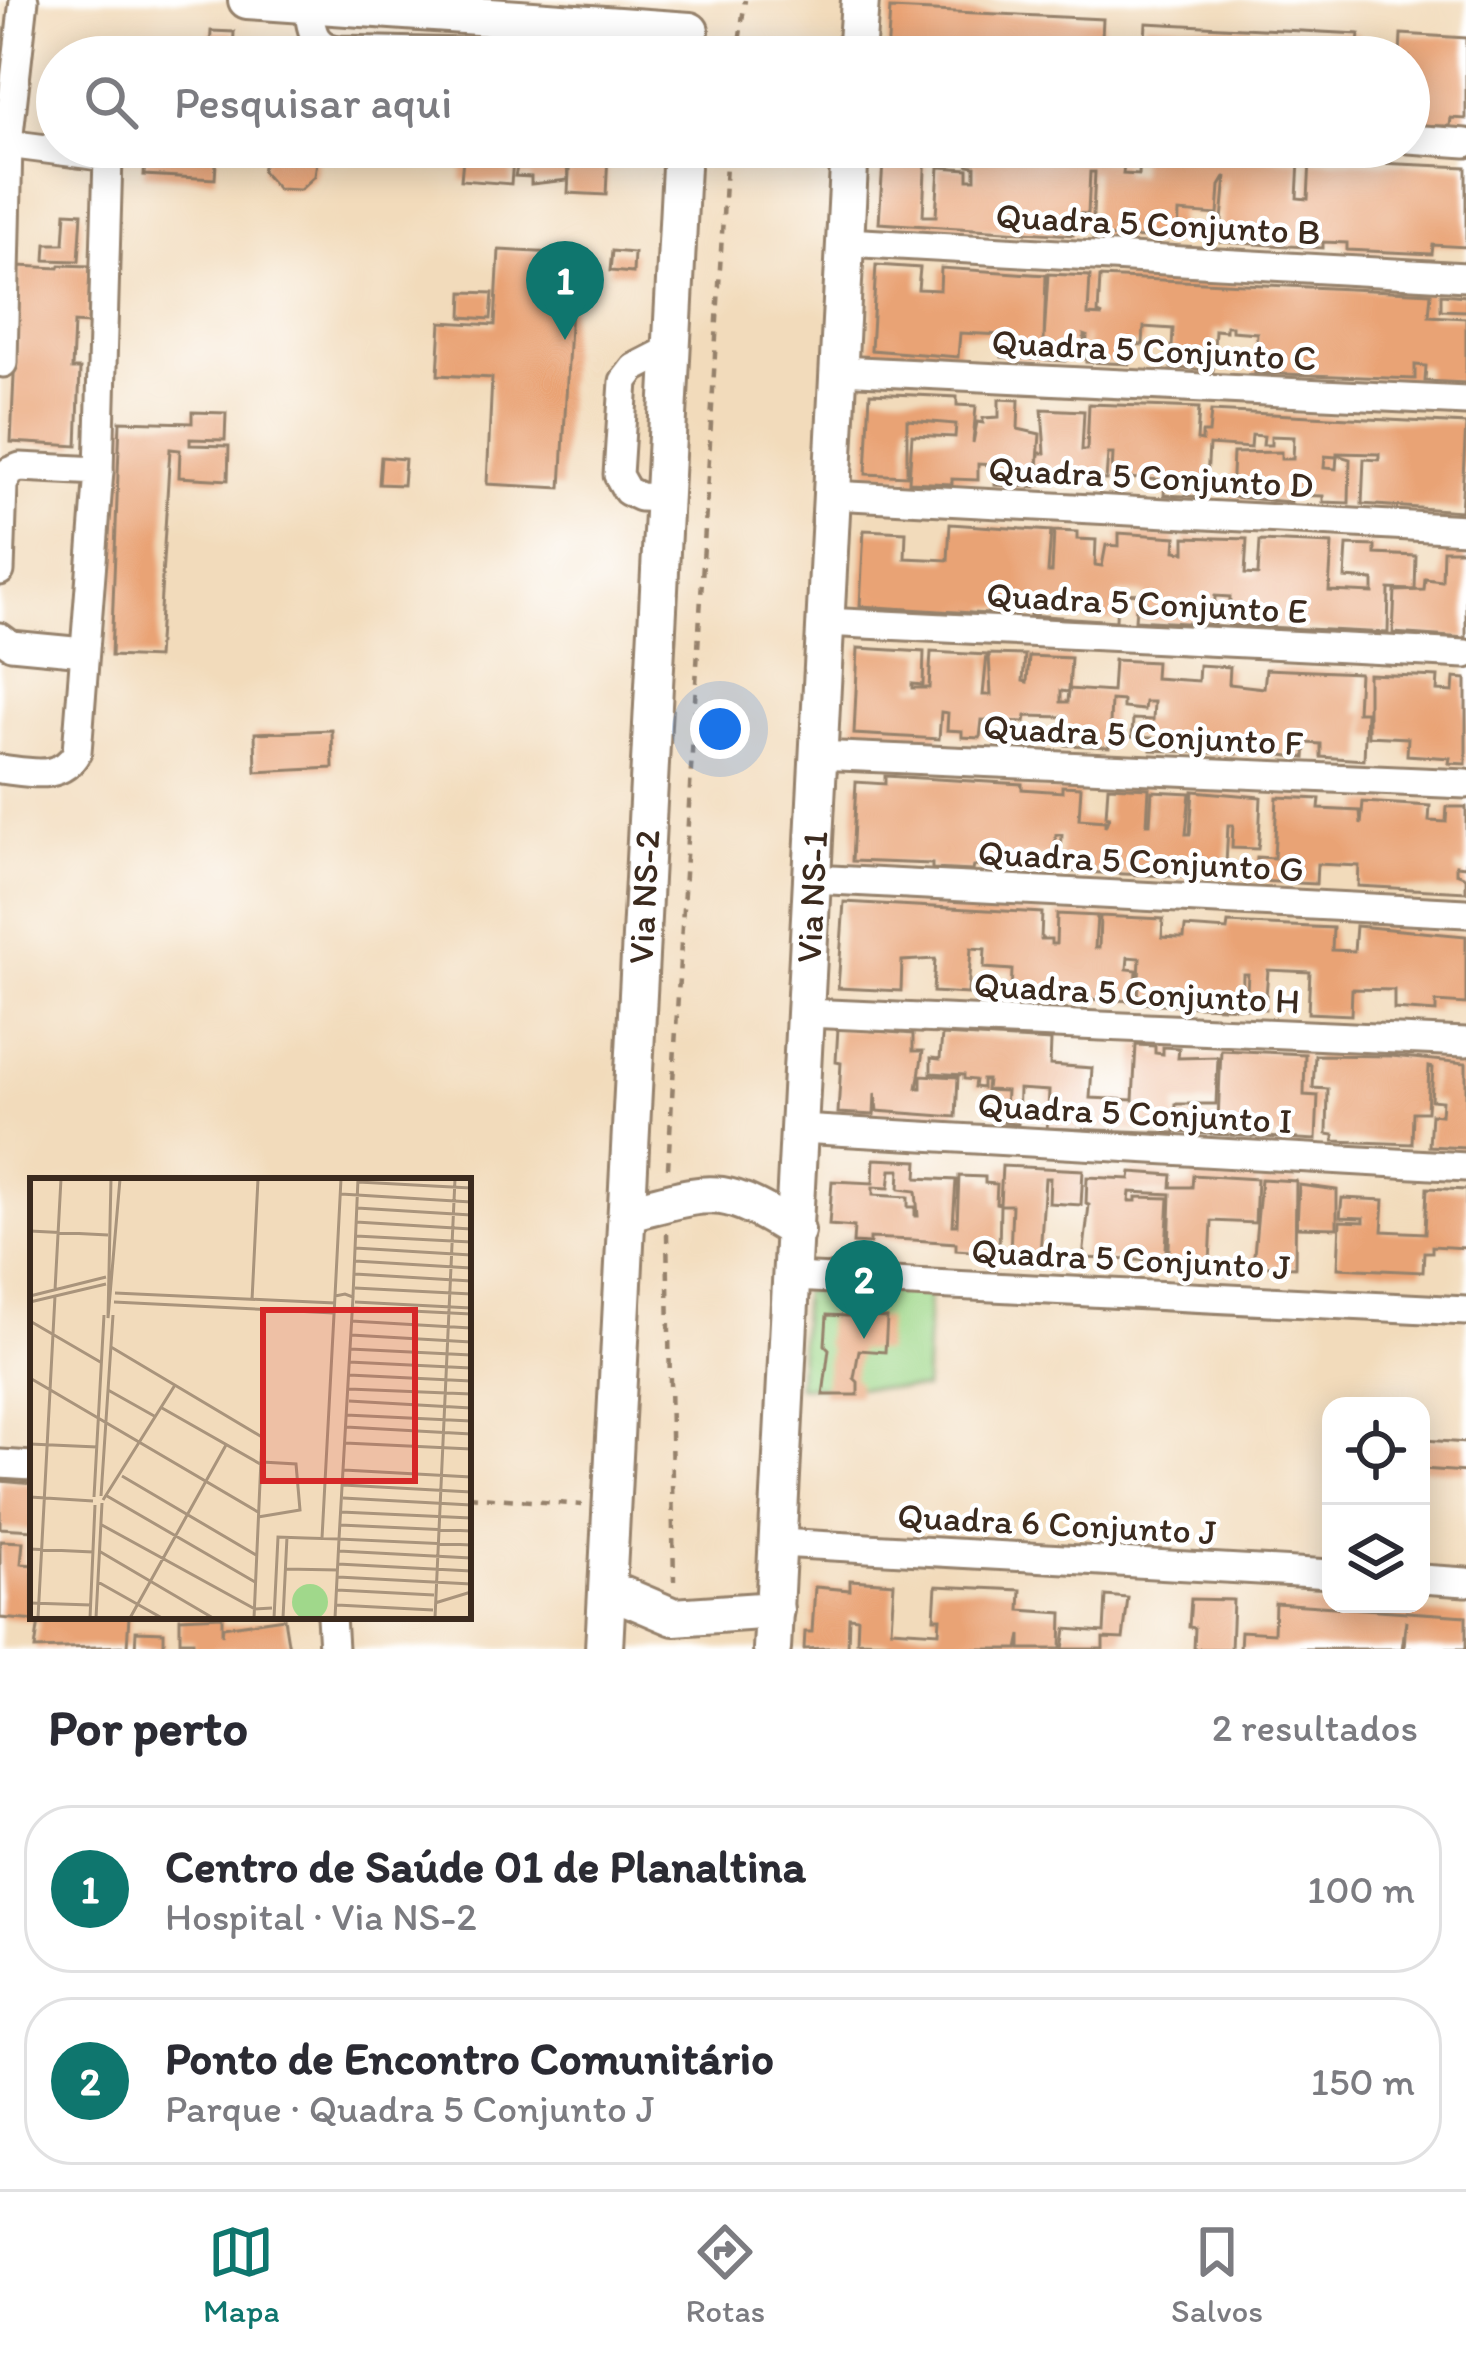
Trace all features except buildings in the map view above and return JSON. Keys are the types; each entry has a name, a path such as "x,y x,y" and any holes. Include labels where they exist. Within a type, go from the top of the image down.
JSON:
{"main road":[{"path":"247,0 689,29"},
{"path":"857,36 860,0"},
{"name":"Via NS-2","path":"604,1649 681,168"},
{"name":"Via NS-1","path":"772,1649 849,168"},
{"path":"628,1212 712,1192 749,1202 796,1231"},
{"path":"608,1589 674,1617 775,1610"}],"street":[{"path":"3,363 4,143 24,0"},
{"path":"1430,140 1466,143"},
{"path":"4,143 36,147"},
{"path":"0,769 53,774 70,766 77,752 100,471 108,168"},
{"name":"Quadra 5 Conjunto B","path":"846,242 1466,277"},
{"name":"Quadra 5 Conjunto C","path":"839,370 1466,401"},
{"path":"0,572 3,484 10,471 20,467 100,471"},
{"name":"Quadra 5 Conjunto D","path":"832,495 1466,529"},
{"name":"Quadra 5 Conjunto E","path":"824,622 1466,654"},
{"path":"0,637 11,645 83,652"},
{"name":"Quadra 5 Conjunto F","path":"817,755 1466,784"},
{"name":"Quadra 5 Conjunto G","path":"812,878 1466,913"},
{"name":"Quadra 5 Conjunto H","path":"806,1013 1466,1042"},
{"name":"Quadra 5 Conjunto I","path":"800,1130 1466,1167"},
{"name":"Quadra 5 Conjunto J","path":"793,1277 1466,1311"},
{"path":"0,1464 30,1466"},
{"name":"Quadra 6 Conjunto J","path":"779,1543 1322,1573"},
{"path":"1430,1580 1466,1582"},
{"path":"331,1619 333,1649"}],"path":[{"path":"740,36 745,0"},
{"path":"674,1617 667,1203 726,168"},
{"path":"471,1496 613,1508"}],"green space":[{"path":"803,1290 929,1291 925,1389 798,1386"}],"place":[{"name":"Centro de Saúde 01 de Planaltina","path":"565,340"},
{"name":"Ponto de Encontro Comunitário","path":"864,1339"}]}
